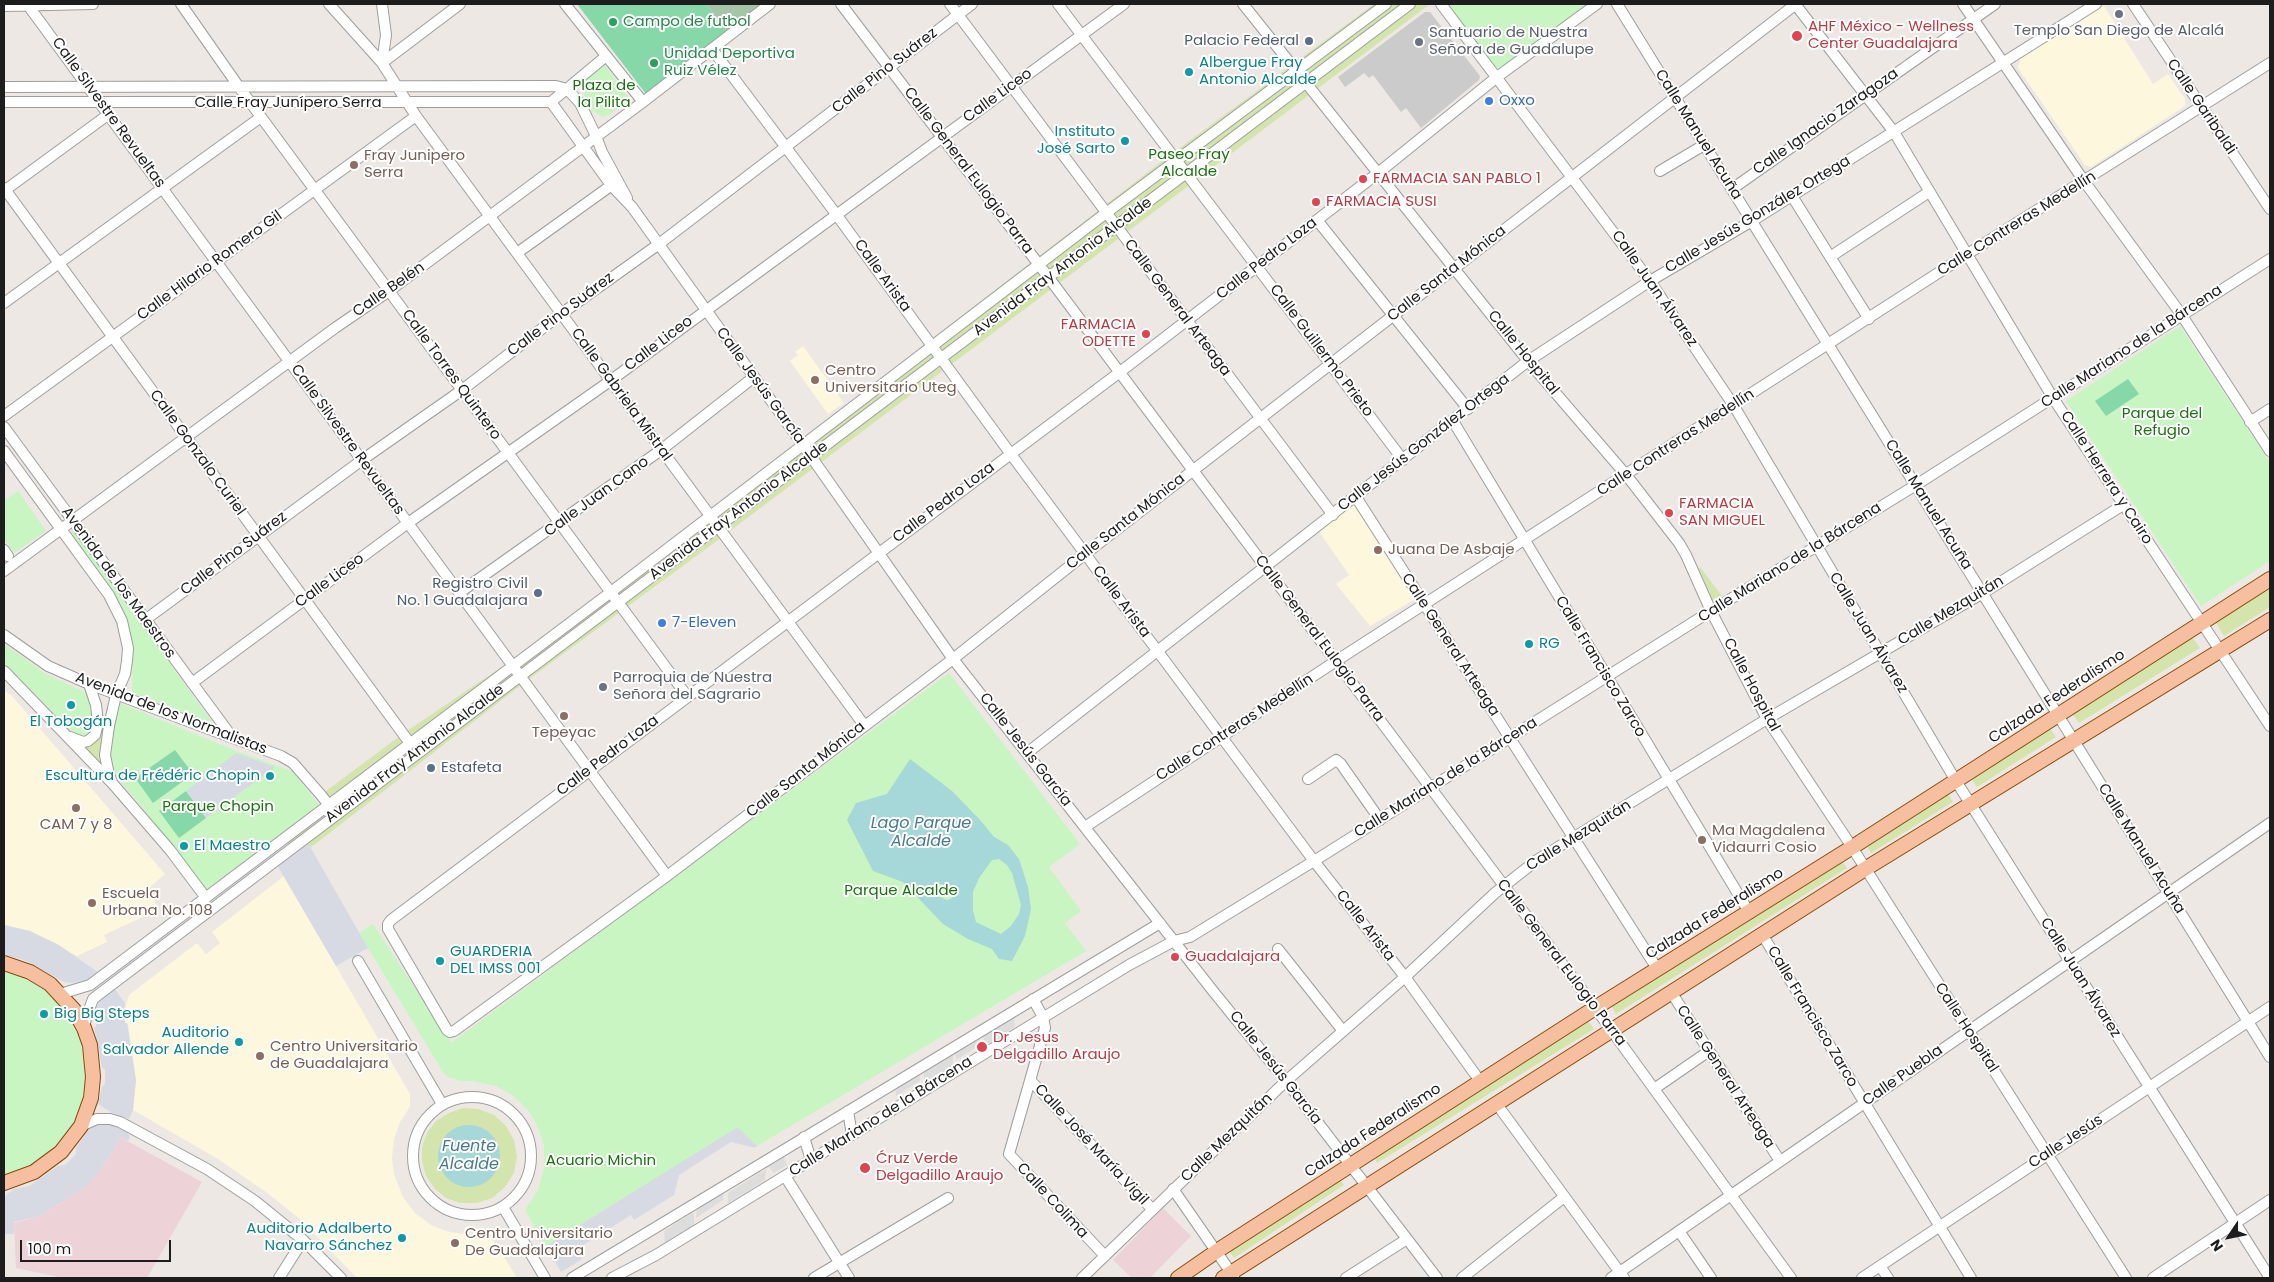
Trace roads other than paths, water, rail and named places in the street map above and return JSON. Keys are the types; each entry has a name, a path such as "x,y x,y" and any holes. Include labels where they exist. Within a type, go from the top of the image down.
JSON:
{"main road":[{"name":"Calzada Federalismo","path":"1178,1278 1480,1081 1851,848 2270,579"},
{"path":"1230,1276 1366,1186 1865,869 2270,620"},
{"path":"4,963 30,972 60,994 74,1010 84,1028 92,1054 93,1077 91,1098 80,1126 61,1152 47,1164 7,1185"}],"street":[{"path":"4,6 94,4"},
{"name":"Calle Torres Quintero","path":"181,4 239,87 687,696"},
{"name":"Calle Gabriela Mistral","path":"329,4 382,63 416,116 864,725"},
{"path":"382,4 386,35 382,63"},
{"path":"382,63 460,4"},
{"path":"565,4 643,102"},
{"name":"Calle Belén","path":"4,571 490,217 770,4"},
{"name":"Calle General Eulogio Parra","path":"841,4 941,138 1039,264 1595,1008 1791,1278"},
{"name":"Calle General Arteaga","path":"950,4 1333,515"},
{"name":"Calle Pino Suárez","path":"145,620 362,460 462,390 561,314 659,244 972,4"},
{"name":"Calle Guillermo Prieto","path":"1058,4 1404,460"},
{"name":"Calle Liceo","path":"192,683 408,523 509,454 1124,4"},
{"name":"Calle Hospital","path":"1243,4 1528,361 1627,476 1686,555 1711,611 1767,719 2126,1278"},
{"name":"Avenida Fray Antonio Alcalde","path":"60,994 90,985 611,592 1106,213 1386,4"},
{"name":"Avenida Fray Antonio Alcalde","path":"84,1028 93,999 519,675 812,457 1410,4"},
{"name":"Calle Juan Álvarez","path":"1441,4 1650,281 1734,406 1956,781 2270,1278"},
{"name":"Calle Pedro Loza","path":"450,1032 388,929 388,924 687,696 1120,372 1378,173 1497,77 1597,4"},
{"name":"Calle Manuel Acuña","path":"1617,4 2270,1057"},
{"name":"Calle Santa Mónica","path":"450,1032 667,876 953,659 1193,470 1796,4"},
{"name":"Calle Herrera y Cairo","path":"1796,4 1894,132 2053,398 2270,726"},
{"path":"1963,4 2084,181 2181,314 2270,451"},
{"name":"Calle Ignacio Zaragoza","path":"1732,189 1995,4"},
{"name":"Calle Jesús González Ortega","path":"1027,753 1404,460 1528,361 1650,281 1752,221 2096,4"},
{"name":"Calle Garibaldi","path":"2133,4 2270,210"},
{"name":"Calle Silvestre Revueltas","path":"28,5 667,876"},
{"name":"Calle Arista","path":"712,48 787,146 1085,554 1314,861 1405,977 1480,1081"},
{"path":"551,102 606,57"},
{"name":"Calle Contreras Medellín","path":"1085,827 1336,661 1627,476 1966,255 2270,64"},
{"name":"Calle Fray Junípero Serra","path":"4,87 556,86 567,89"},
{"name":"Calle Jesús García","path":"567,89 580,103 615,182"},
{"name":"Calle Fray Junípero Serra","path":"4,102 551,102"},
{"name":"Calle Jesús García","path":"551,102 583,146 615,182 812,457 953,659 1286,1081 1437,1278"},
{"path":"4,190 109,114"},
{"path":"4,304 261,116"},
{"name":"Calle Hilario Romero Gil","path":"4,416 416,116"},
{"path":"1660,171 1704,145"},
{"path":"517,253 615,182"},
{"name":"Calle Gonzalo Curiel","path":"4,190 410,742"},
{"path":"1830,257 1929,192"},
{"path":"1792,196 1869,319"},
{"path":"1317,220 1468,409"},
{"name":"Calle Mariano de la Bárcena","path":"612,1278 656,1255 1129,965 1174,941 1190,937 1314,861 1711,611 1916,485 2181,314 2270,259"},
{"name":"Calle Juan Cano","path":"459,593 661,450 754,377"},
{"path":"2250,422 2270,409"},
{"name":"Calle Francisco Zarco","path":"1453,421 1749,912"},
{"name":"Avenida de los Maestros","path":"4,427 232,738"},
{"name":"Avenida de los Maestros","path":"4,451 109,595 122,621 128,648 127,661 125,674 116,695 108,728 105,755 108,775 113,784"},
{"name":"Calle General Arteaga","path":"1356,497 1658,970"},
{"name":"Calle Mezquitán","path":"1082,1278 1286,1081 1405,977 1504,886 1537,860 1767,719 1983,593 2123,505"},
{"name":"Avenida de los Normalistas","path":"4,635 48,666 89,684 281,756 293,763 328,804"},
{"path":"4,671 113,784 170,850 206,898"},
{"path":"65,734 83,742 88,741 95,735 98,723 96,705 89,684"},
{"path":"1308,779 1336,760 1341,764 1380,820"},
{"path":"257,873 261,865 326,815 328,804"},
{"name":"Calle Puebla","path":"1618,1276 1679,1231 2270,823"},
{"name":"Calle Mariano de la Bárcena","path":"572,1278 1160,923"},
{"name":"Calle Francisco Zarco","path":"1762,934 1970,1278"},
{"path":"1278,949 1343,1031"},
{"path":"358,961 442,1104"},
{"name":"Calle General Arteaga","path":"1671,992 1780,1161"},
{"path":"1033,999 1043,1017"},
{"name":"Calle Jesús","path":"1862,1278 2270,1007"},
{"name":"Calle Colima","path":"1043,1017 1045,1028 1010,1151 1010,1157 1105,1256"},
{"path":"1654,1088 1709,1052"},
{"name":"Calle José María Vigil","path":"1031,1080 1152,1209"},
{"path":"478,1096 496,1101 512,1111 524,1126 530,1143 532,1161 527,1179 517,1195 503,1207 486,1214 467,1215 449,1210 433,1200 421,1186 414,1168 413,1150 418,1132 428,1116 442,1104 460,1097 478,1096"},
{"path":"1496,1103 1618,1276"},
{"path":"848,1110 852,1135"},
{"path":"80,1126 97,1119 110,1119 141,1132 207,1169 255,1201 303,1240 341,1278"},
{"path":"804,1137 811,1160"},
{"path":"785,1176 849,1278"},
{"path":"1173,1189 1217,1251 1230,1276"},
{"path":"1462,1278 1564,1197"},
{"path":"814,1278 948,1198"},
{"path":"2153,1278 2270,1200"},
{"path":"503,1207 545,1278"},
{"path":"1679,1231 1711,1278"},
{"path":"1346,1278 1407,1239"},
{"path":"279,1278 303,1240"},
{"path":"1880,1266 1888,1278"}],"water":[{"name":"Lago Parque Alcalde","path":"910,759 952,791 994,837 1008,845 1019,859 1028,887 1031,909 1025,936 1012,961 999,959 992,949 968,939 943,924 903,882 873,871 847,820 856,803 887,794","holes":["999,859 1007,865 1012,873 1021,905 1019,914 1011,926 1001,934 976,922 973,910 973,892 979,878 992,860","937,883 951,888 954,893 952,898 947,900 935,895 932,889 933,885"]},
{"name":"Fuente Alcalde","path":"469,1125 481,1128 491,1134 497,1144 500,1156 497,1168 491,1178 481,1184 469,1187 457,1184 447,1178 441,1168 438,1156 441,1144 447,1134 457,1128"}],"place":[{"name":"Templo San Diego de Alcalá","path":"2119,14"},
{"name":"Campo de futbol","path":"613,22"},
{"name":"AHF México - Wellness Center Guadalajara","path":"1797,36"},
{"name":"Palacio Federal","path":"1309,41"},
{"name":"Santuario de Nuestra Señora de Guadalupe","path":"1419,42"},
{"name":"Unidad Deportiva Ruiz Vélez","path":"654,63"},
{"name":"Albergue Fray Antonio Alcalde","path":"1189,72"},
{"name":"Oxxo","path":"1489,101"},
{"name":"Instituto José Sarto","path":"1125,141"},
{"name":"Fray Junipero Serra","path":"354,165"},
{"name":"FARMACIA SAN PABLO 1","path":"1363,179"},
{"name":"FARMACIA SUSI","path":"1316,202"},
{"name":"FARMACIA ODETTE","path":"1146,334"},
{"name":"Centro Universitario Uteg","path":"815,380"},
{"name":"FARMACIA SAN MIGUEL","path":"1669,513"},
{"name":"Juana De Asbaje","path":"1378,550"},
{"name":"Registro Civil No. 1 Guadalajara","path":"538,593"},
{"name":"7-Eleven","path":"662,623"},
{"name":"RG","path":"1529,644"},
{"name":"Parroquia de Nuestra Señora del Sagrario","path":"603,687"},
{"name":"El Tobogán","path":"71,705"},
{"name":"Tepeyac","path":"564,716"},
{"name":"Estafeta","path":"431,768"},
{"name":"Escultura de Frédéric Chopin","path":"270,776"},
{"name":"CAM 7 y 8","path":"76,808"},
{"name":"Ma Magdalena Vidaurri Cosio","path":"1702,840"},
{"name":"El Maestro","path":"184,846"},
{"name":"Escuela Urbana No. 108","path":"92,903"},
{"name":"Guadalajara","path":"1175,957"},
{"name":"GUARDERIA DEL IMSS 001","path":"440,961"},
{"name":"Big Big Steps","path":"44,1014"},
{"name":"Auditorio Salvador Allende","path":"239,1042"},
{"name":"Dr. Jesus Delgadillo Araujo","path":"982,1047"},
{"name":"Centro Universitario de Guadalajara","path":"260,1056"},
{"name":"Ćruz Verde Delgadillo Araujo","path":"865,1168"},
{"name":"Auditorio Adalberto Navarro Sánchez","path":"402,1238"},
{"name":"Centro Universitario De Guadalajara","path":"455,1243"}],"park label":[{"name":"Plaza de la Pilita","path":"604,94"},
{"name":"Paseo Fray Alcalde","path":"1189,164"},
{"name":"Parque del Refugio","path":"2162,422"},
{"name":"Parque Chopin","path":"218,807"},
{"name":"Parque Alcalde","path":"901,891"},
{"name":"Acuario Michin","path":"601,1161"}]}
